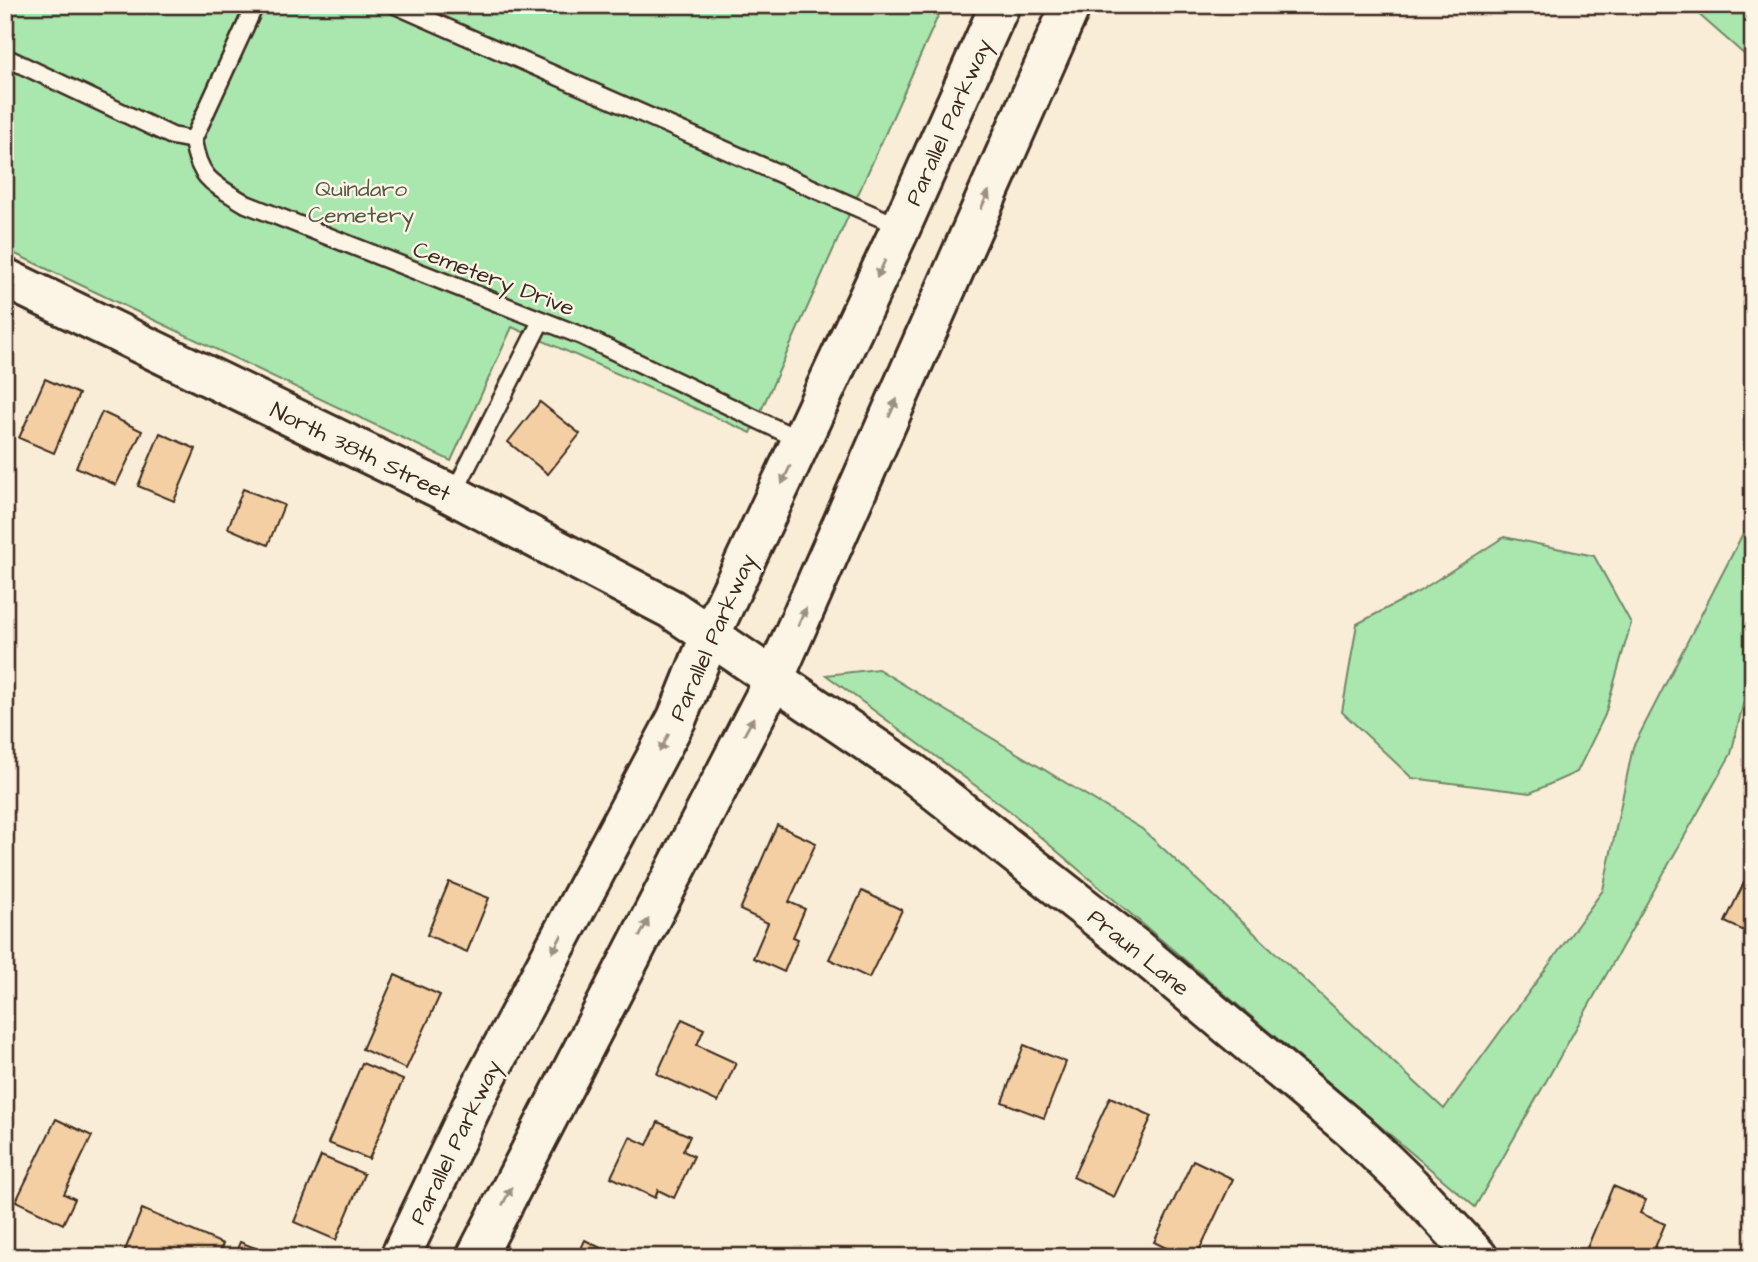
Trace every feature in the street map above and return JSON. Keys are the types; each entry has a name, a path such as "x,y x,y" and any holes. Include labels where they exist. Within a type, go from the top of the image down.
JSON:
{"main road":[{"name":"Parallel Parkway","path":"400,1257 481,1087 677,718 710,636 901,227 1000,5"},
{"path":"476,1257 774,679 1071,5"},
{"name":"North 38th Street","path":"5,278 453,495 671,609 774,679"},
{"name":"Praun Lane","path":"774,679 914,774 1138,950 1355,1132 1478,1257"}],"lane":[{"path":"5,57 172,136 193,140 255,5"},
{"path":"395,5 901,227"},
{"name":"Cemetery Drive","path":"193,140 197,162 209,180 246,204 582,336 802,441"},
{"path":"453,495 541,321"}],"green space":[{"name":"Quindaro Cemetery","path":"5,5 943,5 751,433 512,327 451,461 5,249"},
{"path":"1688,5 1753,5 1753,62"},
{"path":"1753,514 1753,679 1745,696 1731,754 1475,1207 1011,812 826,675 878,669 1142,829 1444,1109 1603,890 1633,747"},
{"path":"1504,537 1594,556 1631,623 1605,715 1577,772 1530,793 1412,778 1342,712 1357,624 1418,592"}],"building":[{"path":"45,379 79,394 54,453 19,438"},
{"path":"540,402 580,434 548,474 508,442"},
{"path":"102,412 142,431 116,485 76,467"},
{"path":"160,433 196,449 174,501 138,486"},
{"path":"243,489 284,505 268,545 228,528"},
{"path":"777,825 816,843 789,902 805,909 793,937 798,939 784,972 753,958 768,923 740,910"},
{"path":"1753,864 1753,935 1725,922"},
{"path":"449,882 489,898 467,952 427,935"},
{"path":"862,891 902,910 869,978 829,959"},
{"path":"395,975 440,995 406,1069 362,1049"},
{"path":"682,1019 704,1029 697,1045 736,1063 718,1102 657,1074"},
{"path":"1024,1045 1066,1062 1044,1118 1002,1102"},
{"path":"362,1063 403,1080 369,1159 328,1143"},
{"path":"1110,1097 1152,1116 1114,1197 1073,1177"},
{"path":"56,1119 92,1136 64,1194 75,1199 63,1224 16,1201"},
{"path":"658,1122 690,1136 683,1151 694,1156 674,1198 658,1190 655,1198 611,1177 630,1137 647,1145"},
{"path":"321,1156 364,1174 336,1240 294,1222"},
{"path":"1193,1160 1233,1179 1196,1257 1184,1257 1154,1242"},
{"path":"1613,1186 1646,1200 1640,1213 1665,1224 1651,1257 1608,1257 1587,1248"},
{"path":"142,1209 223,1244 217,1257 123,1255"},
{"path":"585,1240 618,1257 577,1257"},
{"path":"240,1242 265,1252 264,1257 234,1257"}]}
